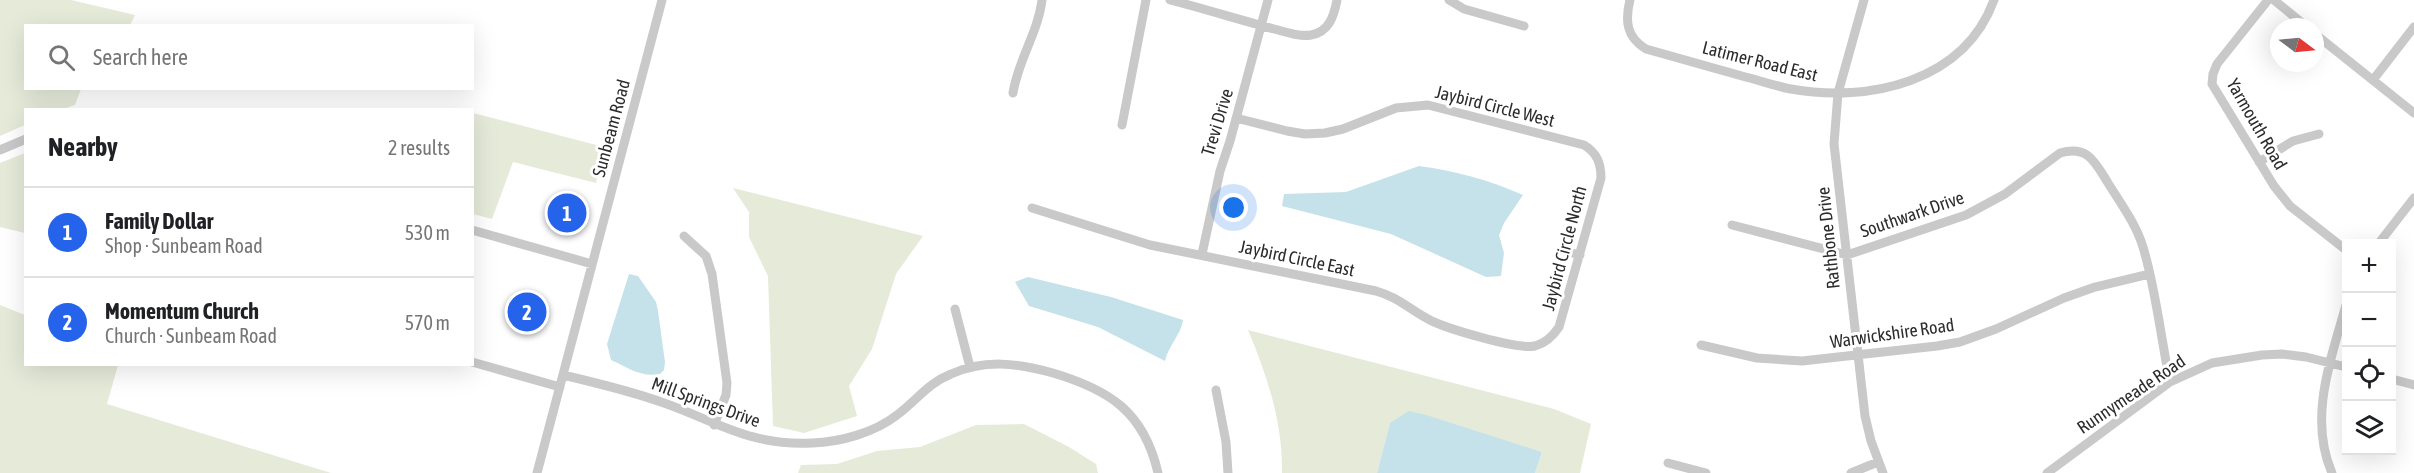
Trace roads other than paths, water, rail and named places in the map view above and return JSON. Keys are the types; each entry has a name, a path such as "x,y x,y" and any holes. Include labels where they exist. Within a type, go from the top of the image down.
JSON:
{"street":[{"name":"Sunbeam Road","path":"537,473 662,0"},
{"path":"1013,93 1016,73 1040,15 1042,0"},
{"path":"1122,124 1146,0"},
{"path":"1170,0 1300,35 1311,35 1327,27 1337,0"},
{"name":"Trevi Drive","path":"1202,254 1220,171 1268,0"},
{"path":"1449,0 1464,9 1524,26"},
{"name":"Latimer Road East","path":"1630,0 1626,14 1627,27 1638,44 1646,49 1778,86 1818,93 1838,93 1894,85 1938,70 1962,51 1975,36 1994,1"},
{"name":"Rathbone Drive","path":"1864,0 1838,93 1834,144 1865,416 1883,473"},
{"name":"Yarmouth Road","path":"2268,0 2217,64 2212,84 2259,162 2290,206 2342,247"},
{"path":"2274,0 2296,18"},
{"path":"2373,80 2414,27"},
{"path":"2324,40 2414,113"},
{"name":"Jaybird Circle West","path":"1236,118 1287,131 1305,134 1325,133 1343,129 1396,108 1428,105 1584,145 1591,149 1600,162"},
{"path":"2259,162 2293,141 2319,134"},
{"path":"0,150 24,140"},
{"name":"Southwark Drive","path":"1732,225 1847,255 1966,215 2005,194 2060,153 2070,150 2088,155 2094,160 2131,220 2143,247 2149,274"},
{"name":"Jaybird Circle North","path":"1550,339 1563,317 1601,178 1600,162"},
{"path":"2382,239 2414,198"},
{"name":"Jaybird Circle East","path":"1032,208 1120,237 1376,291 1406,303 1428,319 1521,346 1532,346 1550,339"},
{"path":"474,231 592,264"},
{"path":"684,236 706,256 712,274 727,383 726,395 714,425"},
{"path":"1561,250 1580,255"},
{"path":"2149,274 2170,382"},
{"name":"Warwickshire Road","path":"1701,345 1774,361 1802,361 1959,342 1996,329 2064,298 2095,287 2149,274"},
{"path":"956,309 970,367"},
{"path":"2332,473 2324,449 2321,421 2330,363 2342,320"},
{"name":"Runnymeade Road","path":"2047,473 2170,382 2212,363 2262,355 2306,357 2342,366"},
{"path":"474,363 560,387"},
{"name":"Mill Springs Drive","path":"563,375 665,403 731,432 774,442 813,444 860,435 880,427 898,415 929,385 970,367 996,363 1013,364 1079,381 1102,391 1129,414 1144,434 1154,454 1158,473"},
{"path":"2396,381 2414,386"},
{"path":"1215,390 1226,442 1228,473"},
{"path":"1851,473 1878,462"},
{"path":"1668,463 1706,473"}],"water":[{"path":"1419,166 1472,177 1523,195 1504,223 1499,235 1504,253 1501,276 1486,277 1391,234 1282,206 1284,194 1346,192"},
{"path":"629,274 638,276 656,302 665,362 664,370 660,374 640,373 611,360 607,344"},
{"path":"1028,277 1111,297 1183,320 1182,325 1165,361 1098,327 1029,306 1015,282"},
{"path":"1409,411 1542,452 1535,473 1377,473 1390,423"}],"place":[{"name":"Family Dollar","path":"567,213"},
{"name":"Momentum Church","path":"527,312"}]}
